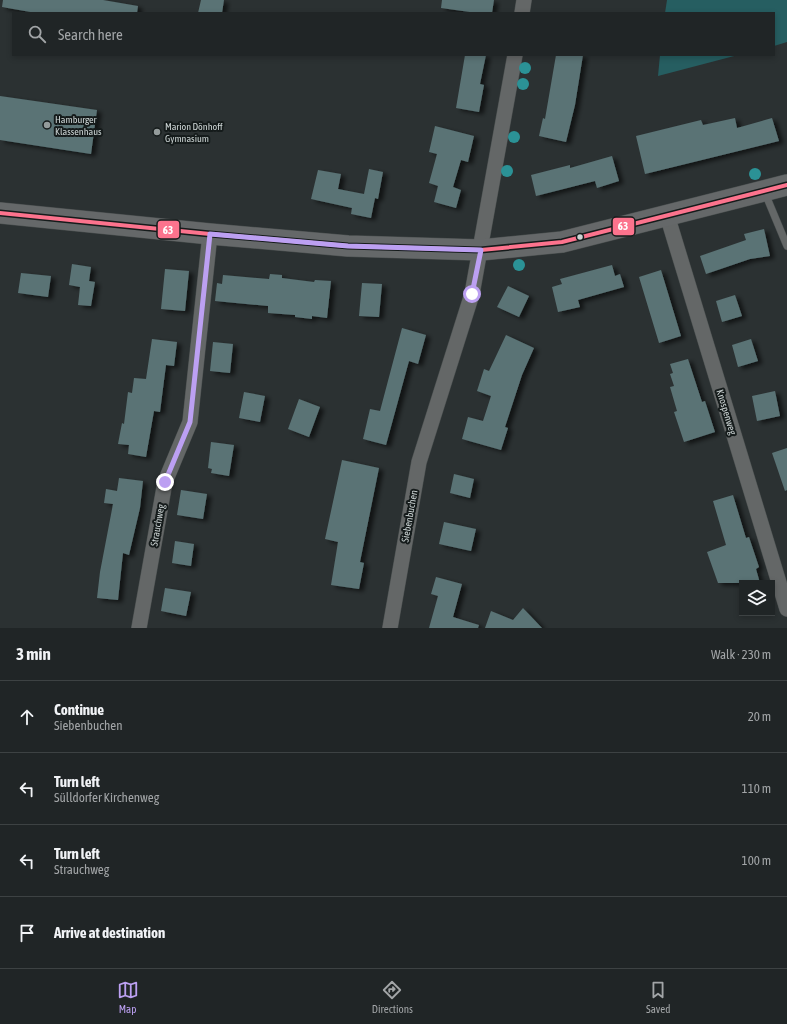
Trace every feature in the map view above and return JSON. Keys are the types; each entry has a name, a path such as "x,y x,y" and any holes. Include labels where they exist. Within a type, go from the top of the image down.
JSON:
{"street":[{"path":"522,12 524,0"},
{"name":"Siebenbuchen","path":"390,628 419,462 472,294 515,56"},
{"path":"0,213 348,246 481,250 562,242 787,184"},
{"name":"Knospenweg","path":"666,215 787,609"},
{"name":"Strauchweg","path":"139,628 165,482 190,422 210,234"}],"lane":[{"path":"764,191 787,246"}],"shaded area":[{"path":"667,0 787,0 787,42 775,46 775,12 665,12"},
{"path":"660,56 734,56 658,76"}],"building":[{"path":"3,0 103,0 138,6 137,12 30,12 2,7"},
{"path":"201,0 224,0 222,12 198,12"},
{"path":"442,0 494,0 492,12 470,12 441,8"},
{"path":"465,56 486,56 480,84 484,85 479,112 456,108"},
{"path":"556,56 583,56 575,105 566,142 539,136 543,118 545,119"},
{"name":"Hamburger Klassenhaus","path":"0,96 97,110 91,154 0,140"},
{"path":"735,118 737,128 772,118 779,141 645,174 636,136 701,120 703,125"},
{"path":"435,126 474,136 468,162 461,160 453,187 461,190 456,208 434,202 438,186 429,183 437,154 429,152"},
{"path":"612,156 619,181 597,188 595,181 536,196 531,175 570,165 570,168"},
{"path":"369,169 383,172 378,199 375,198 371,218 351,214 352,208 311,199 318,170 341,174 338,189 364,194"},
{"path":"764,229 770,256 750,259 706,274 700,256 746,240 744,234"},
{"path":"72,264 91,267 89,281 95,282 91,306 78,305 80,287 69,285"},
{"path":"612,265 615,276 620,274 624,287 578,300 580,307 558,312 552,287 562,284 560,279"},
{"path":"165,269 189,271 185,311 161,309"},
{"path":"661,270 681,336 659,343 639,277"},
{"path":"21,273 51,276 48,297 18,293"},
{"path":"270,274 282,275 282,278 314,282 315,280 331,281 327,318 312,316 312,319 295,317 295,315 268,313 268,306 215,301 217,283 222,284 223,275 269,279"},
{"path":"362,283 382,284 379,317 359,316"},
{"path":"508,286 529,296 519,317 497,307"},
{"path":"735,295 742,316 722,322 716,301"},
{"path":"402,328 426,335 418,364 409,361 386,445 363,439 370,409 380,411"},
{"path":"506,335 534,348 522,375 505,427 508,428 501,450 462,439 468,417 483,421 491,396 477,391 484,369 489,371"},
{"path":"152,339 177,342 174,366 166,365 160,412 154,411 146,457 128,454 129,445 118,444 122,423 124,424 128,392 132,393 134,378 146,379"},
{"path":"751,339 758,361 738,367 732,345"},
{"path":"213,342 233,344 230,373 210,371"},
{"path":"688,359 702,402 705,401 715,432 684,442 674,412 677,411 670,387 674,386 670,374 673,373 670,364"},
{"path":"775,391 780,416 757,421 752,396"},
{"path":"244,392 265,396 260,422 239,418"},
{"path":"299,399 320,407 309,437 288,429"},
{"path":"211,442 234,445 229,476 211,473 212,469 208,468"},
{"path":"787,448 787,490 785,491 772,453"},
{"path":"342,460 379,468 360,562 364,563 359,589 331,585 338,542 325,539"},
{"path":"454,474 474,479 470,498 450,493"},
{"path":"119,478 143,481 140,508 129,555 123,553 118,600 97,598 100,572 113,504 104,503 106,489 117,491"},
{"path":"181,490 207,494 203,519 177,515"},
{"path":"733,495 746,538 749,537 759,567 756,569 759,580 739,580 739,583 718,583 707,552 726,545 713,501"},
{"path":"444,522 476,529 471,551 439,544"},
{"path":"175,541 194,544 191,566 172,563"},
{"path":"436,577 462,584 453,617 479,625 478,628 429,628 438,596 431,594"},
{"path":"165,588 191,592 186,616 161,611"},
{"path":"523,608 542,628 485,628 491,611 513,620"}],"transit line":[{"name":"63","path":"0,213 348,246 481,250 562,242 787,185"}],"place":[{"name":"Hamburger Klassenhaus","path":"47,125"},
{"name":"Marion Dönhoff Gymnasium","path":"157,132"}],"route":[{"path":"165,482 190,422 210,234 348,246 481,250 472,294"}]}
